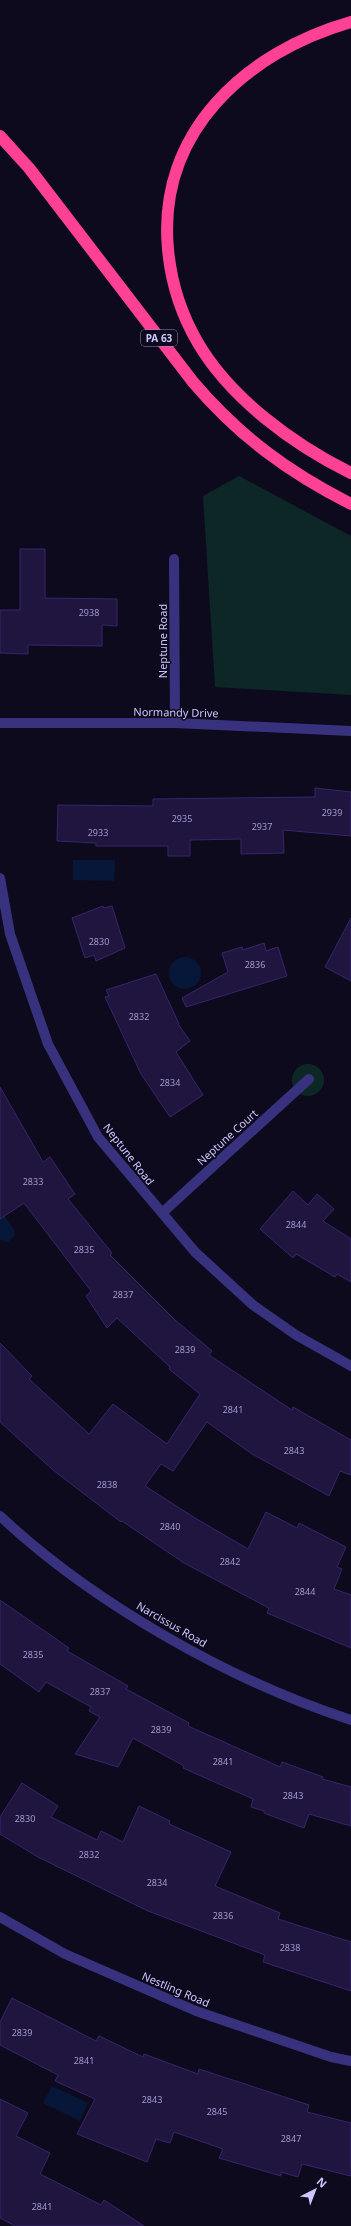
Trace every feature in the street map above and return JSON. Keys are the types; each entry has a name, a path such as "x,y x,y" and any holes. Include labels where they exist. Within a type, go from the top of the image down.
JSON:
{"highway":[{"path":"351,22 302,39 275,54 250,71 211,108 195,131 172,180 168,207 167,234 175,292 185,318 199,344 214,365 258,412 282,432 310,451 351,473"},
{"name":"PA 63","path":"0,136 29,168 193,382 214,407 266,453 295,473 351,504"}],"street":[{"name":"Neptune Road","path":"174,559 175,723"},
{"name":"Normandy Drive","path":"0,723 175,723 351,731"},
{"name":"Neptune Road","path":"0,878 10,934 48,1044 98,1137 195,1252 254,1305 296,1335 351,1366"},
{"name":"Neptune Court","path":"162,1213 309,1079"},
{"name":"Narcissus Road","path":"0,1516 27,1541 97,1593 182,1645 262,1686 351,1720"},
{"name":"Nestling Road","path":"0,1917 65,1954 196,2011 331,2057 351,2061"}],"green space":[{"path":"239,476 351,536 351,695 215,687 203,496"},
{"path":"308,1064 314,1065 321,1071 324,1080 323,1086 317,1093 308,1096 302,1095 295,1089 292,1080 293,1074 299,1067"}],"water":[{"path":"73,860 115,860 114,881 73,880"},
{"path":"185,957 194,960 198,964 201,973 198,982 194,986 185,989 176,986 172,982 169,973 172,964 176,960"},
{"path":"0,1207 1,1211 13,1227 15,1235 8,1242 0,1240"},
{"path":"52,2086 88,2103 80,2121 43,2103"}],"building":[{"path":"20,549 45,549 45,598 117,599 117,626 102,625 102,646 28,645 28,654 0,653 0,610 20,610"},
{"path":"315,788 351,792 351,836 283,830 284,853 241,854 241,839 190,840 190,856 168,856 168,846 96,846 96,843 57,841 58,805 153,806 153,799 315,797"},
{"path":"103,906 104,908 112,906 125,948 96,961 94,955 85,958 72,918"},
{"path":"351,918 351,981 325,967"},
{"path":"264,943 266,951 278,947 287,976 186,1007 182,998 228,972 222,953 242,947 243,950"},
{"path":"156,974 178,1024 190,1041 176,1052 203,1095 170,1117 141,1074 105,997 109,996 106,990"},
{"path":"0,1087 43,1162 50,1157 75,1194 68,1199 112,1253 110,1255 175,1320 212,1351 209,1355 292,1410 293,1407 351,1440 351,1475 340,1471 329,1496 252,1454 207,1422 173,1471 161,1464 145,1486 195,1518 248,1549 266,1512 297,1528 299,1523 346,1547 337,1567 342,1569 334,1589 351,1595 351,1648 267,1613 269,1608 184,1563 122,1521 121,1522 53,1470 0,1422 0,1343 32,1376 29,1379 89,1434 113,1404 167,1444 200,1394 169,1369 170,1367 117,1318 107,1328 86,1296 91,1291 24,1203 0,1219"},
{"path":"293,1191 308,1205 317,1194 334,1209 323,1221 351,1239 351,1282 337,1274 335,1277 296,1254 293,1258 260,1229"},
{"path":"0,1600 69,1648 67,1651 128,1686 126,1689 189,1723 188,1726 280,1767 282,1762 323,1777 322,1779 351,1787 351,1826 309,1814 304,1828 264,1813 264,1811 251,1807 253,1799 183,1768 184,1766 133,1738 118,1767 75,1754 100,1717 89,1711 91,1707 46,1682 39,1692 0,1664"},
{"path":"22,1783 58,1806 51,1817 97,1840 101,1831 123,1842 139,1806 170,1821 169,1824 231,1852 215,1886 280,1913 278,1919 351,1942 351,1991 263,1962 265,1955 148,1911 38,1857 0,1834 0,1817"},
{"path":"12,1998 96,2041 99,2036 143,2057 144,2054 198,2074 199,2069 309,2105 307,2112 351,2123 351,2176 302,2164 298,2177 281,2172 281,2176 219,2158 223,2149 174,2132 170,2143 156,2139 147,2162 77,2134 95,2099 55,2081 58,2075 0,2045 0,2022"},
{"path":"0,2099 28,2113 16,2136 50,2153 40,2174 101,2205 104,2200 144,2226 15,2226 0,2218"}]}
